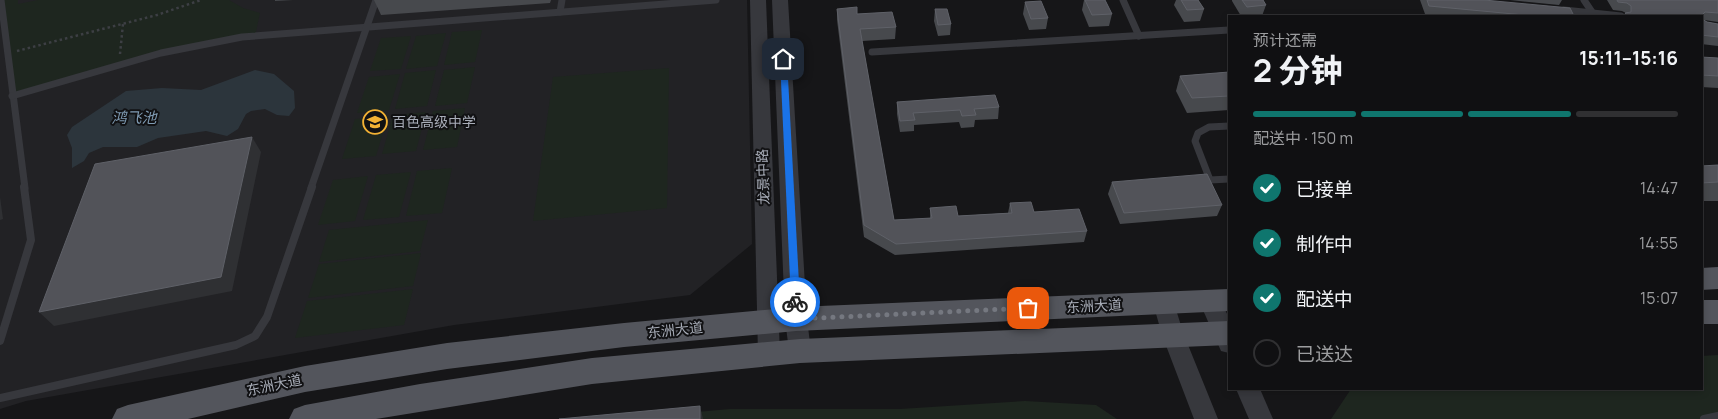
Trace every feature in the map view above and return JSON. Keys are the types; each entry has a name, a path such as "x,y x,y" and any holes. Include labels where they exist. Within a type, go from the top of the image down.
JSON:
{"main road":[{"path":"1703,279 1718,278"},
{"name":"东洲大道","path":"128,419 305,379 447,356 783,320 1219,300"},
{"path":"1703,312 1718,312"},
{"path":"305,419 420,397 592,371 800,351 1174,335 1227,336"}],"street":[{"name":"龙景中路","path":"758,0 783,320 800,351"},
{"name":"龙景中路","path":"769,354 783,320 780,0"},
{"path":"1219,300 1227,336"},
{"path":"1164,303 1206,419"},
{"path":"1248,390 1261,419"}],"lane":[{"path":"0,341 31,240 6,54 1,0"},
{"path":"0,398 236,345 255,336 267,317 376,0"},
{"path":"560,12 562,0"},
{"path":"12,96 162,53 242,37 716,0"},
{"path":"1124,0 1139,36"},
{"path":"1584,0 1593,15"},
{"path":"1553,10 1593,15"},
{"path":"872,52 1228,30"},
{"path":"1228,126 1209,127 1198,132 1195,141 1210,180 1228,179"},
{"path":"1704,419 1718,416"}],"path":[{"path":"6,54 123,24 201,0"},
{"path":"120,65 122,42 120,32 123,24"}],"shaded area":[{"name":"百色高级中学","path":"0,0 747,0 752,244 690,295 454,325 26,401 0,409"},
{"path":"1,0 18,0 18,4 38,0 229,0 243,8 260,13 255,36 161,53 12,96"},
{"path":"482,30 475,62 444,65 452,32"},
{"path":"446,33 437,66 406,69 416,36"},
{"path":"411,36 401,69 370,71 381,38"},
{"path":"475,67 467,103 435,106 444,70"},
{"path":"669,68 667,208 533,221 553,77"},
{"path":"436,70 427,106 395,109 405,73"},
{"path":"400,74 389,110 357,113 369,77"},
{"path":"465,108 457,147 423,150 433,111"},
{"path":"426,112 416,151 382,154 393,115"},
{"path":"388,116 376,156 342,159 355,119"},
{"path":"452,168 442,213 406,216 417,171"},
{"path":"411,172 399,217 363,220 376,175"},
{"path":"368,176 355,221 318,225 333,180"},
{"path":"428,220 420,251 319,262 329,230"},
{"path":"421,253 413,286 308,298 319,264"},
{"path":"413,289 404,325 295,338 307,301"},
{"path":"1718,355 1718,419 1331,419 1350,390 1703,390 1703,356"},
{"path":"1025,401 1096,405 1117,419 620,419 730,409 900,409"}],"water":[{"name":"鸿飞池","path":"255,70 274,74 294,91 295,108 289,116 277,115 265,109 251,111 246,114 238,129 227,136 206,131 158,138 137,147 103,147 89,153 84,161 72,168 72,148 67,135 72,127 126,91 162,88 201,90"}],"building":[{"path":"1085,0 1105,0 1112,14 1092,15"},
{"path":"1181,0 1198,0 1204,9 1187,10"},
{"path":"1242,0 1263,0 1266,5 1247,7"},
{"path":"1427,0 1484,0 1570,8 1574,15 1524,15 1429,6"},
{"path":"1617,0 1718,0 1718,13 1705,12 1703,15 1626,15 1625,13 1631,12 1631,6 1627,3 1618,2"},
{"path":"1041,1 1048,18 1031,19 1025,2"},
{"path":"857,7 857,14 892,12 896,27 860,29 894,220 932,218 930,208 956,206 958,216 1012,213 1010,203 1031,202 1034,212 1079,209 1087,231 896,244 864,225 837,9"},
{"path":"935,9 947,9 951,24 938,25"},
{"path":"1703,20 1718,24 1718,37 1703,35"},
{"path":"1703,57 1718,58 1718,76 1703,75"},
{"path":"1228,72 1228,96 1192,98 1180,76"},
{"path":"995,95 999,107 974,109 976,115 962,116 960,110 913,113 915,120 900,121 897,102"},
{"path":"252,137 221,277 39,312 95,164"},
{"path":"1718,165 1718,182 1703,183 1703,166"},
{"path":"1207,174 1222,205 1124,213 1112,182"},
{"path":"700,406 700,419 559,419"}],"way so far":[{"path":"795,302 796,319 1028,308"}],"place":[{"name":"百色高级中学","path":"375,122"}],"route":[{"path":"783,59 795,302"}]}
